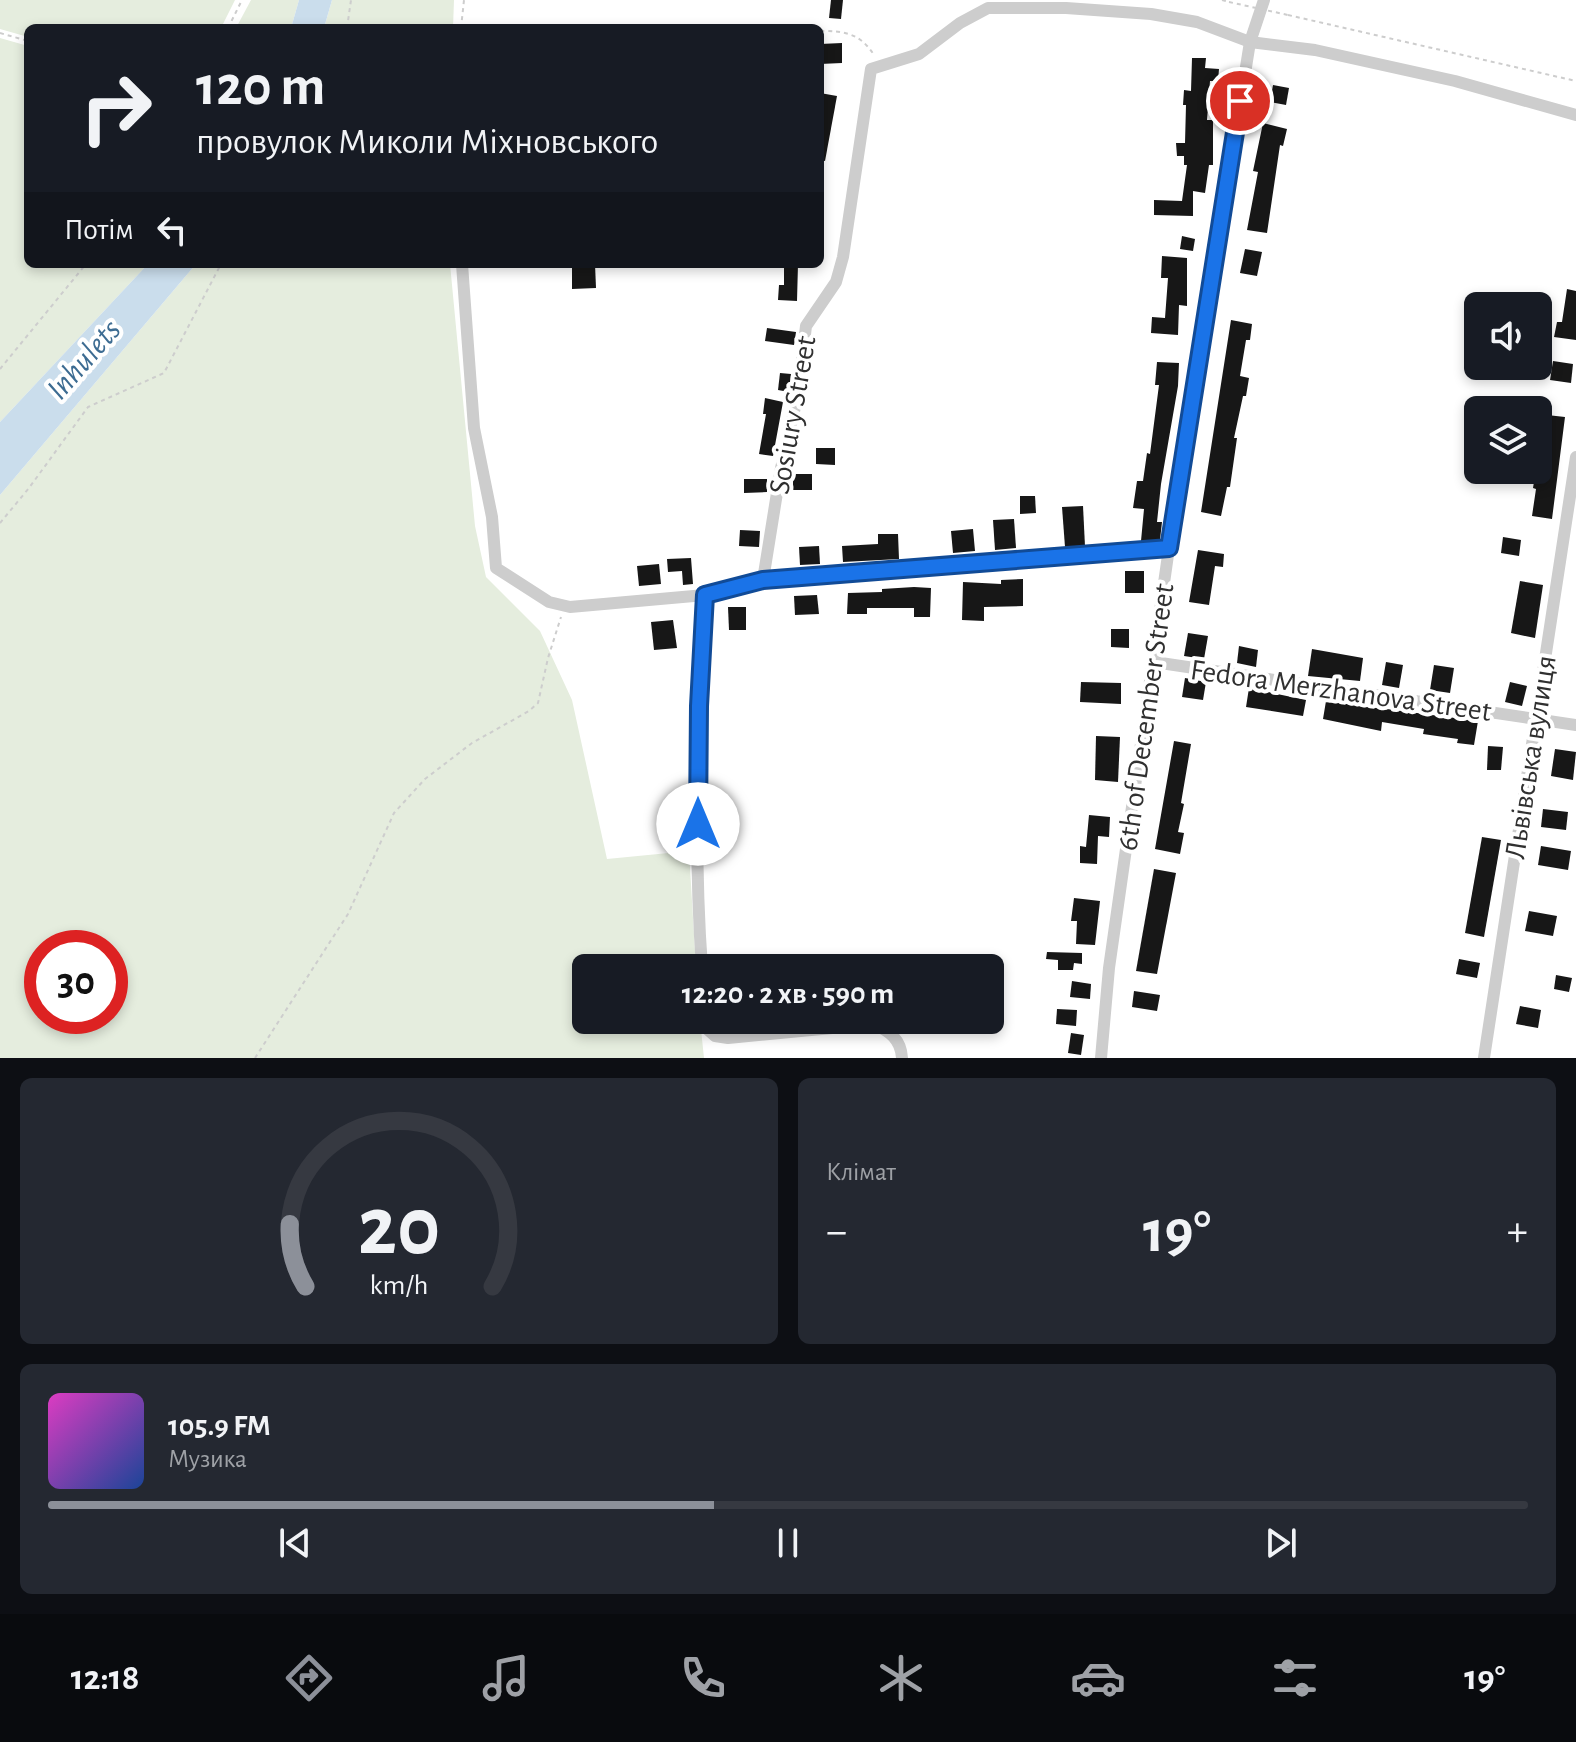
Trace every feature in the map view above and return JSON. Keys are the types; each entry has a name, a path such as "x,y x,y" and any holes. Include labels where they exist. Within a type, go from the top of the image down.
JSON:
{"street":[{"name":"6th of December Street","path":"1101,1058 1109,968 1169,548 1250,42 1264,0"},
{"path":"876,67 919,54 960,23 988,8 1066,8 1151,14 1197,22 1250,42 1315,50 1362,60 1455,81 1576,115"},
{"name":"Sosiury Street","path":"763,580 781,468 798,394 806,326 836,282 843,257 876,67"},
{"path":"462,268 474,428 492,517 496,568 549,602 570,607 705,595 763,580 1169,548"},
{"name":"Львівська вулиця","path":"1484,1058 1576,457"},
{"path":"701,954 698,913 699,722 705,595"},
{"name":"Fedora Merzhanova Street","path":"1154,662 1576,725"},
{"path":"713,1034 728,1038 770,1034"},
{"path":"892,1034 902,1049 902,1058"}],"path":[{"path":"230,24 242,0"},
{"path":"348,24 351,0"},
{"path":"463,24 464,0"},
{"path":"1222,0 1576,81"},
{"path":"824,31 854,33 868,45 876,67"},
{"path":"0,33 24,40"},
{"path":"0,369 83,268"},
{"path":"0,523 88,407 164,373 219,268"},
{"path":"255,1058 348,914 394,813 425,779 460,752 538,703 559,620 570,607"}],"green space":[{"path":"0,0 235,0 223,24 24,24 24,36 0,29"},
{"path":"251,0 299,0 292,24 238,24"},
{"path":"332,0 454,0 453,24 325,24"},
{"path":"0,38 24,45 24,268 144,268 0,422"},
{"path":"193,268 450,268 475,526 486,577 540,631 572,700 607,859 689,851 695,954 572,954 572,1034 701,1034 704,1058 0,1058 0,495"}],"water":[{"path":"299,0 332,0 325,24 292,24"},
{"name":"Inhulets","path":"144,268 193,268 0,495 0,422"}],"building":[{"path":"831,0 843,0 841,19 829,18"},
{"path":"842,43 842,63 824,64 824,44"},
{"path":"1192,58 1206,58 1205,68 1219,69 1218,81 1210,81 1207,120 1213,120 1213,165 1209,165 1205,193 1193,191 1193,216 1154,215 1154,200 1182,201 1187,165 1184,165 1184,156 1177,156 1176,143 1185,143 1184,90 1191,91"},
{"path":"1273,85 1289,88 1286,105 1270,102"},
{"path":"824,94 837,96 824,161"},
{"path":"1263,123 1287,129 1283,146 1280,145 1267,233 1247,230 1258,172 1253,171"},
{"path":"1182,236 1195,239 1193,251 1180,249"},
{"path":"1245,249 1262,252 1257,276 1240,273"},
{"path":"1162,256 1187,258 1187,306 1179,305 1178,335 1151,333 1152,317 1165,318 1168,278 1161,278"},
{"path":"572,268 595,268 596,288 572,289"},
{"path":"784,268 798,268 797,301 778,300 779,285 784,285"},
{"path":"1567,289 1576,291 1576,340 1554,337 1557,322 1562,322"},
{"path":"1231,320 1252,324 1240,376 1249,378 1234,438 1237,438 1230,487 1227,487 1221,516 1201,512"},
{"path":"767,328 796,332 794,345 765,341"},
{"path":"1553,361 1573,364 1571,383 1550,380"},
{"path":"1157,362 1179,363 1178,386 1161,484 1157,522 1162,522 1160,540 1141,541 1144,509 1133,508 1137,481 1143,481 1147,453 1150,454 1159,385 1155,385"},
{"path":"780,373 791,374 789,392 778,390"},
{"path":"765,398 783,402 773,456 759,454 766,414 763,414"},
{"path":"1552,416 1565,417 1552,519 1532,516 1536,489 1534,484 1552,484"},
{"path":"816,448 835,448 835,465 816,464"},
{"path":"793,474 812,474 812,490 793,490"},
{"path":"744,479 767,479 767,492 744,493"},
{"path":"1020,496 1035,496 1036,513 1020,514"},
{"path":"1083,506 1085,546 1065,547 1062,507"},
{"path":"1014,519 1016,548 995,550 993,520"},
{"path":"973,529 975,551 953,553 951,531"},
{"path":"740,530 760,531 759,547 739,546"},
{"path":"878,534 898,534 899,559 843,562 842,546 878,544"},
{"path":"1503,537 1521,540 1519,556 1501,553"},
{"path":"819,546 820,564 800,565 799,547"},
{"path":"1198,550 1224,554 1223,567 1215,566 1209,605 1189,602"},
{"path":"691,558 693,584 683,585 682,571 668,572 667,559"},
{"path":"659,564 661,584 639,586 637,566"},
{"path":"1125,571 1144,571 1144,593 1125,593"},
{"path":"1023,579 1023,606 984,607 984,621 962,620 963,582 1001,584 1001,580"},
{"path":"1520,581 1543,585 1535,638 1511,633"},
{"path":"931,588 930,617 914,617 914,608 867,608 867,614 847,614 848,593"},
{"path":"817,595 819,614 795,615 794,596"},
{"path":"728,607 746,607 746,630 729,630"},
{"path":"673,620 677,648 654,650 651,622"},
{"path":"1111,629 1129,629 1129,648 1111,647"},
{"path":"1188,633 1208,636 1204,659 1184,656"},
{"path":"1239,646 1258,650 1256,667 1237,663"},
{"path":"1312,649 1363,658 1360,681 1308,676"},
{"path":"1386,662 1403,665 1399,688 1382,685"},
{"path":"1434,665 1454,668 1450,693 1430,690"},
{"path":"1185,678 1206,682 1203,700 1182,697"},
{"path":"1081,682 1121,683 1121,704 1080,702"},
{"path":"1510,682 1527,686 1522,706 1505,702"},
{"path":"1249,688 1306,700 1303,716 1246,707"},
{"path":"1326,701 1478,721 1474,745 1457,743 1458,739 1423,734 1424,729 1382,722 1381,731 1323,719"},
{"path":"1096,736 1120,737 1118,782 1095,780"},
{"path":"1174,741 1191,744 1178,832 1184,833 1180,854 1155,849"},
{"path":"1488,746 1503,747 1501,770 1487,770"},
{"path":"1555,749 1576,752 1573,780 1551,776"},
{"path":"1543,809 1568,812 1566,830 1541,827"},
{"path":"1089,815 1110,817 1109,837 1098,836 1097,864 1080,863 1080,846 1086,847"},
{"path":"1482,837 1501,840 1484,937 1465,933"},
{"path":"1541,846 1571,851 1568,870 1538,865"},
{"path":"1154,869 1176,873 1157,974 1136,971"},
{"path":"1074,898 1100,901 1095,945 1076,944 1077,921 1071,921"},
{"path":"1529,911 1557,916 1553,936 1525,931"},
{"path":"1047,952 1082,953 1082,964 1074,963 1073,970 1058,970 1058,960 1046,959"},
{"path":"1459,959 1480,963 1477,978 1456,974"},
{"path":"1556,975 1572,978 1569,992 1554,989"},
{"path":"1072,981 1091,984 1090,999 1070,997"},
{"path":"1134,991 1160,995 1157,1011 1132,1007"},
{"path":"1520,1006 1541,1010 1538,1028 1516,1024"},
{"path":"1057,1009 1077,1010 1076,1026 1056,1024"},
{"path":"1071,1033 1084,1035 1081,1055 1068,1053"}],"route":[{"path":"698,824 699,706 705,595 763,580 1169,548 1240,101"}]}
